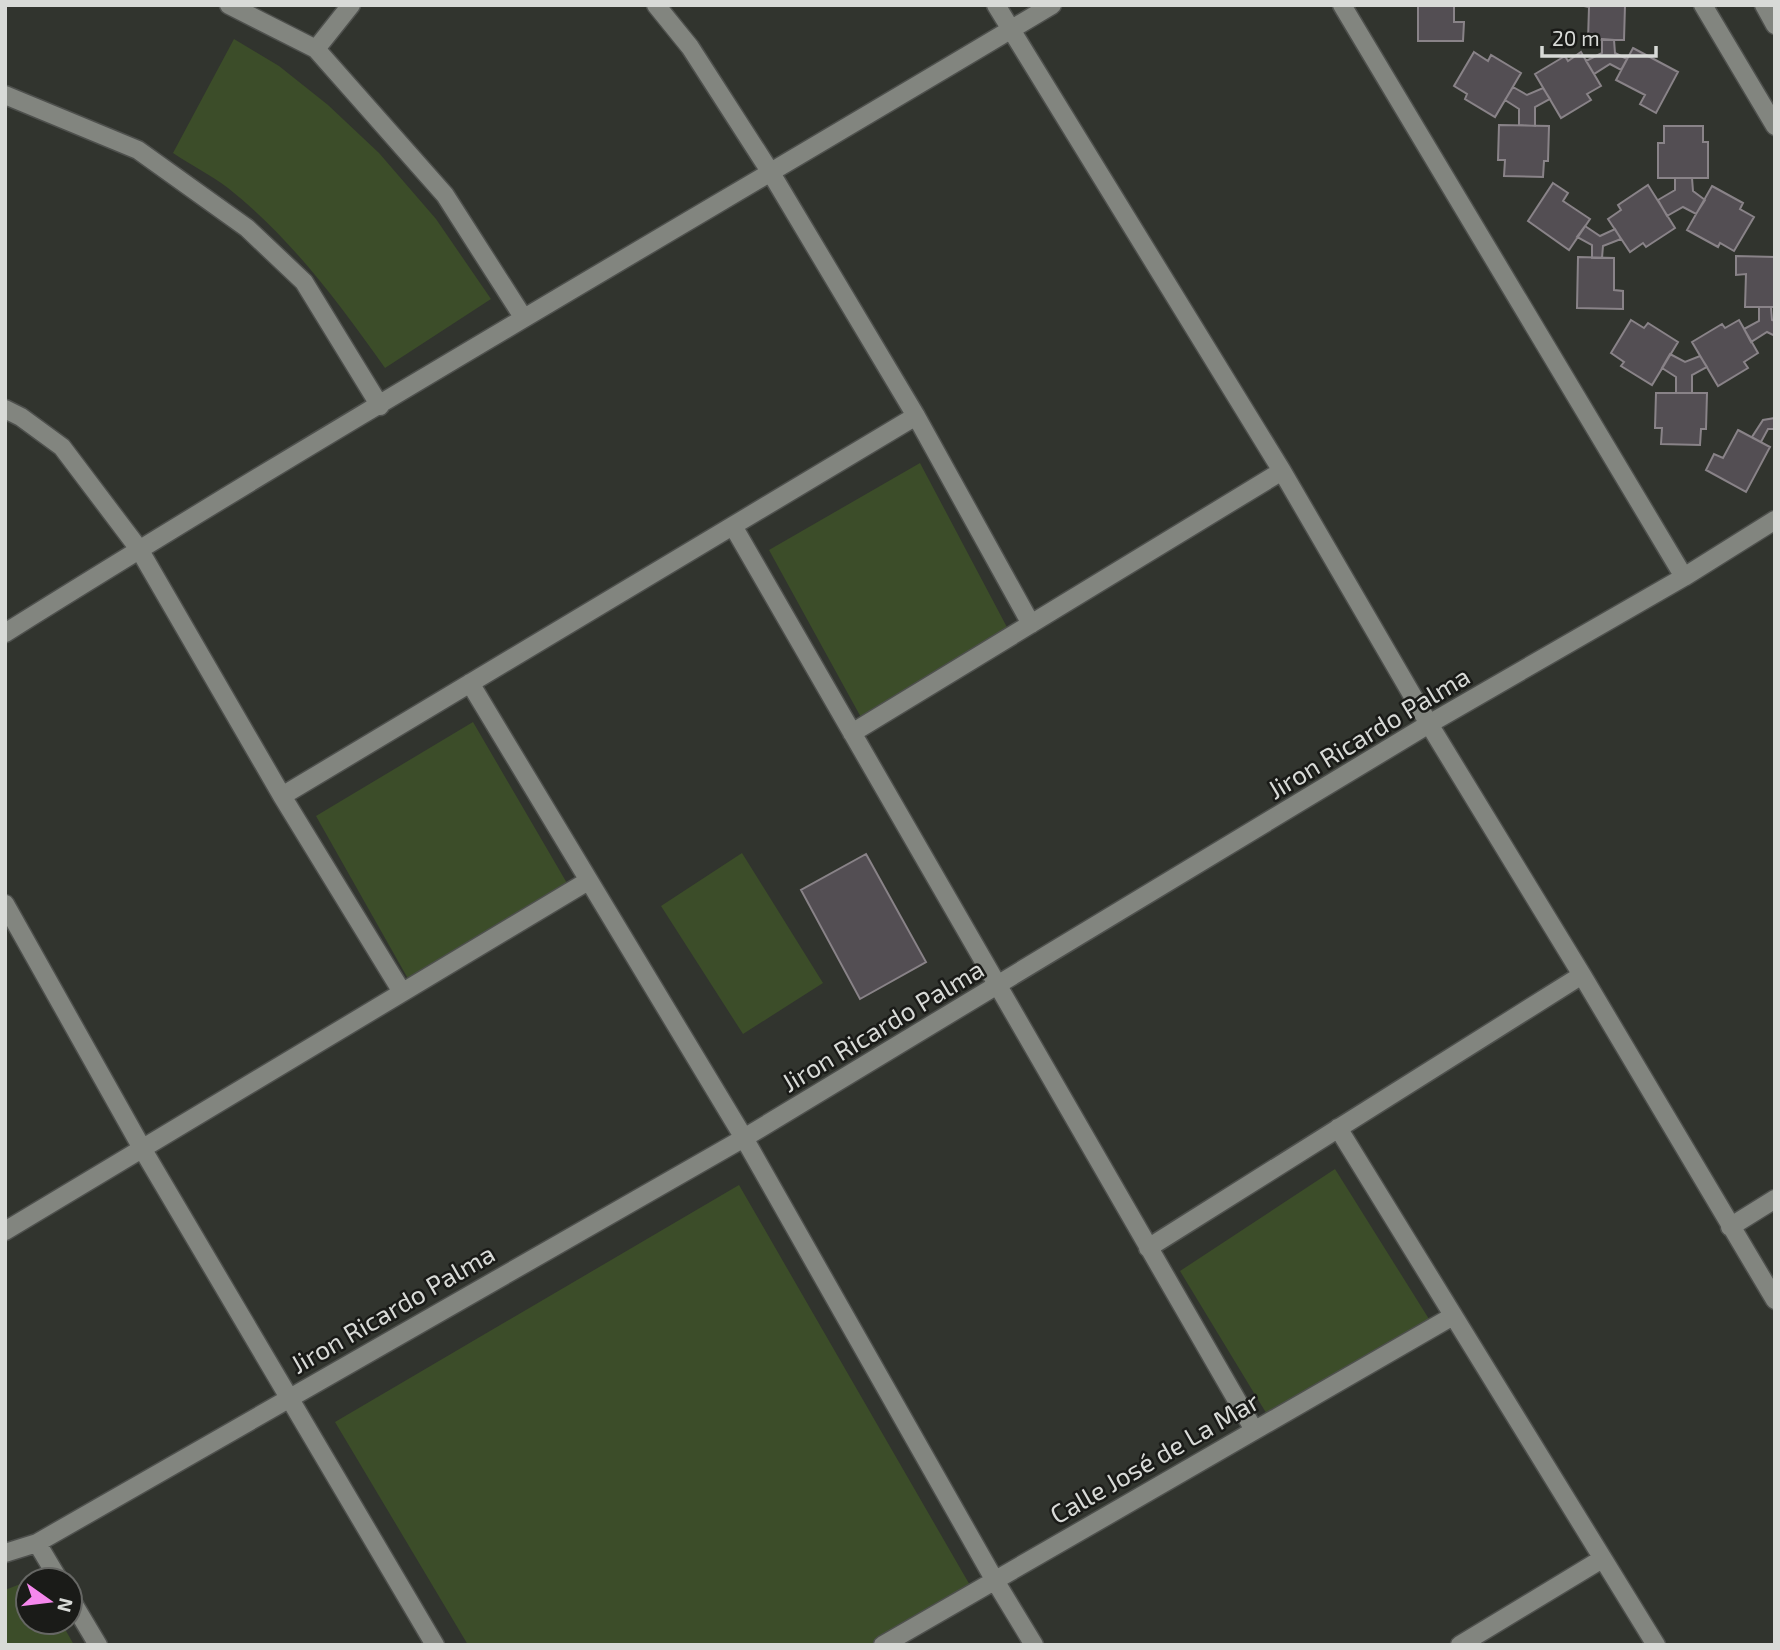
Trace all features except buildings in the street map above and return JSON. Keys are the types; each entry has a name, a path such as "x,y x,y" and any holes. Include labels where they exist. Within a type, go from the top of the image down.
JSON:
{"street":[{"path":"229,5 316,49 445,195 523,317"},
{"path":"316,49 351,5"},
{"path":"656,5 690,47 771,173 916,416 1031,624"},
{"path":"996,5 1282,471 1429,724 1775,1300"},
{"path":"5,633 523,317 1052,5"},
{"path":"1342,5 1684,578"},
{"path":"1703,5 1775,126"},
{"path":"1763,5 1775,24"},
{"path":"5,95 138,150 247,228 303,282 380,406"},
{"path":"5,409 21,417 62,447 139,549 282,796 402,992"},
{"path":"282,796 916,416"},
{"path":"852,733 1282,471"},
{"name":"Jiron Ricardo Palma","path":"5,1553 37,1543 744,1138 1429,724 1684,578 1775,520"},
{"path":"733,526 1254,1430"},
{"path":"470,683 744,1138 994,1580 1034,1645"},
{"path":"5,1231 588,880"},
{"path":"5,904 143,1150 435,1645"},
{"path":"1148,1248 1582,975"},
{"path":"1338,1128 1656,1645"},
{"path":"1730,1227 1775,1199"},
{"name":"Calle José de La Mar","path":"883,1645 1453,1316"},
{"path":"37,1543 51,1566"},
{"path":"1460,1645 1602,1559"},
{"path":"84,1622 98,1645"}],"green space":[{"path":"234,39 279,66 328,105 379,153 436,219 491,299 385,368 313,272 273,228 228,188 173,153"},
{"path":"920,463 1009,631 863,721 769,550"},
{"path":"473,722 571,890 411,984 316,816"},
{"path":"742,853 823,983 743,1034 661,906"},
{"path":"1335,1169 1434,1327 1271,1421 1180,1271"},
{"path":"739,1185 971,1587 871,1645 468,1645 335,1422"},
{"path":"14,1586 14,1636 69,1636 74,1645 5,1645 5,1590"}]}
